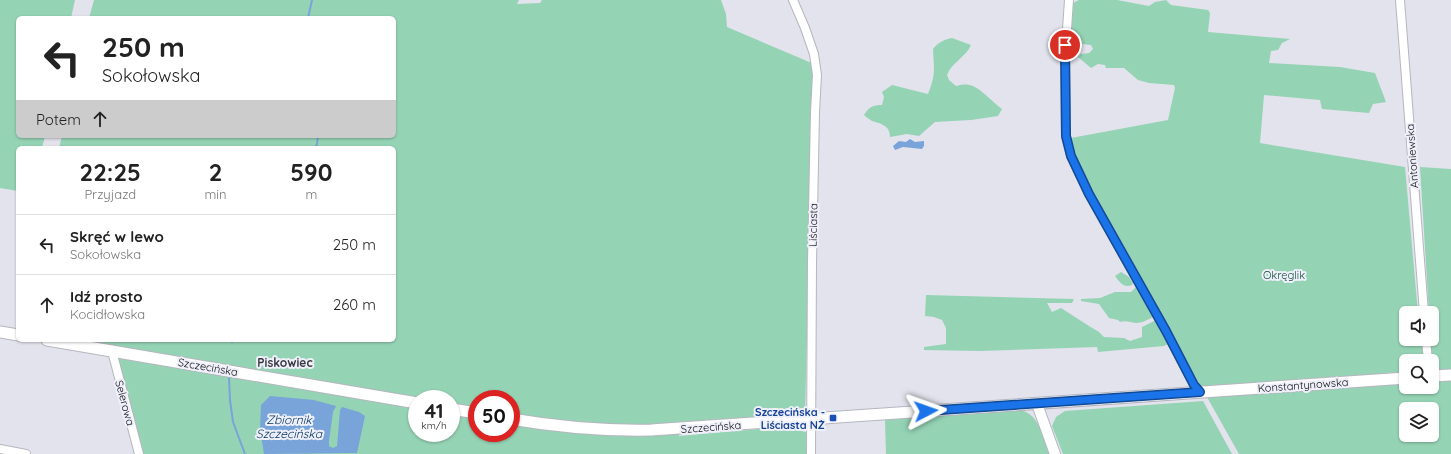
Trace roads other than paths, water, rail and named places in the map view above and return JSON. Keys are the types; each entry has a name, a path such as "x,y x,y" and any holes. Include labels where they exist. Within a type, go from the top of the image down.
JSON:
{"main road":[{"path":"0,332 16,335"},
{"name":"Szczecińska","path":"59,342 408,401"},
{"path":"1439,376 1451,375"},
{"name":"Konstantynowska","path":"1200,392 1399,378"},
{"name":"Szczecińska","path":"520,420 571,428 624,431 811,420 1200,392"}],"street":[{"name":"Liściasta","path":"793,0 810,41 816,63 812,255 811,454"},
{"path":"1069,0 1065,58 1066,136 1071,156 1086,189 1166,331 1194,385 1200,392"},
{"name":"Antoniewska","path":"1400,0 1423,306"},
{"name":"Selerowa","path":"112,351 139,454"},
{"path":"1037,404 1055,454"},
{"path":"0,449 26,454"}],"water":[{"path":"910,139 915,142 924,141 924,146 922,149 903,147 895,150 893,146 899,141 906,142"},
{"name":"Zbiornik Szczecińska","path":"270,396 314,400 336,406 333,412 329,441 329,446 333,448 337,446 340,410 342,407 359,412 365,416 357,453 264,454 260,429 261,405"}],"waterway":[{"path":"308,16 312,0"},
{"path":"316,146 318,138"},
{"path":"229,378 233,422 245,454"}],"place":[{"name":"Szczecińska - Liściasta NŻ","path":"833,418"}],"district":[{"name":"Piskowiec","path":"285,362"}],"park label":[{"name":"Okręglik","path":"1284,275"}]}
